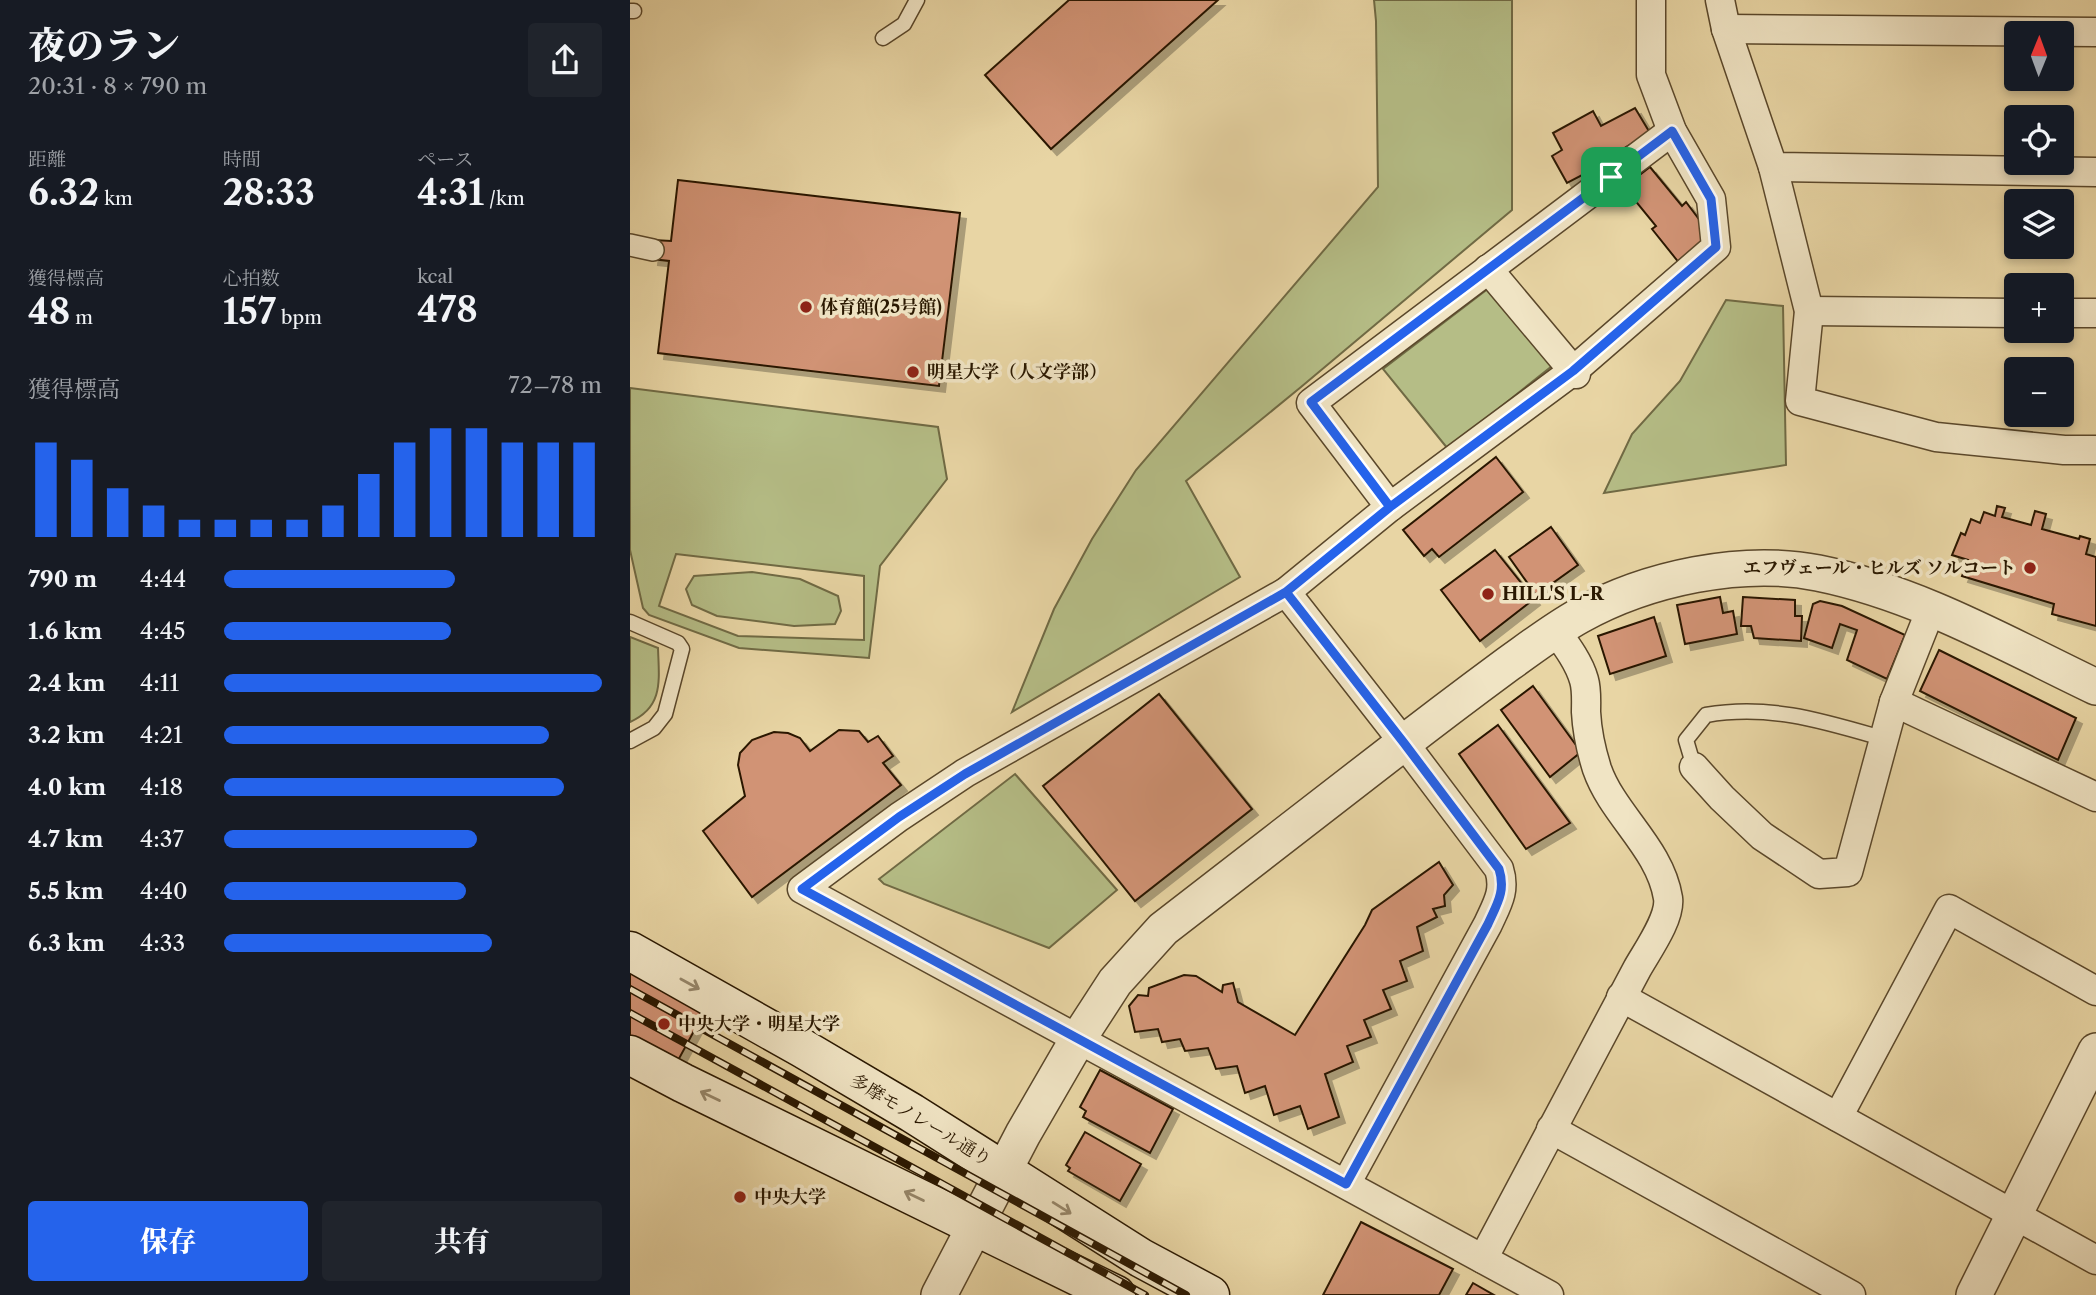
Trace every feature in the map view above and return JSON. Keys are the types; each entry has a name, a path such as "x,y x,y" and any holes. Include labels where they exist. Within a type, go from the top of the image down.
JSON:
{"main road":[{"name":"多摩モノレール通り","path":"630,951 802,1048 1141,1258 1210,1295"},
{"path":"630,1055 1116,1295"}],"street":[{"path":"1549,1295 802,889 899,817 965,774 1286,592 1390,507 1575,372 1716,247 1711,199 1672,131 1651,75 1651,0"},
{"path":"1720,0 1726,29 1773,167 1809,311 1800,401 1937,437 2064,450 2096,450"},
{"path":"1726,29 2096,32"},
{"path":"1390,507 1311,402 1672,131"},
{"path":"1773,167 2096,172"},
{"path":"630,245 653,250"},
{"path":"1488,269 1575,372"},
{"path":"1809,311 2004,313"},
{"path":"2074,313 2096,313"},
{"path":"939,1295 1023,1134 1078,1039 1115,982 1163,929 1404,743 1555,630 1581,614 1627,594 1686,577 1723,571 1763,569 1816,573 1856,582 1931,609 2096,687"},
{"path":"1286,592 1499,869 1503,882 1500,897 1488,924 1346,1184"},
{"path":"1694,767 1742,817 1785,851 1819,874 1848,872 1894,702 1931,609"},
{"path":"1483,1259 1620,997 1667,914 1668,898 1658,869 1603,785 1591,753 1585,681 1569,649 1555,630"},
{"path":"1894,702 2096,797"},
{"path":"1838,1117 1949,909 2096,991"},
{"path":"1620,997 2096,1260"},
{"path":"1974,1295 2096,1051"},
{"path":"1551,1129 1851,1295"}],"lane":[{"path":"883,38 904,24 917,0"},
{"path":"630,622 678,643 681,649 665,713 654,728 630,741"},
{"path":"1694,767 1686,740 1706,715 1733,711 1789,714 1836,724 1885,739"}],"green space":[{"path":"1374,0 1512,0 1512,210 1186,481 1240,577 1012,712 1054,609 1092,539 1136,470 1378,187"},
{"path":"1489,288 1552,366 1448,449 1383,369"},
{"path":"1726,300 1783,306 1786,465 1604,493 1632,434 1680,381"},
{"path":"630,388 938,427 947,479 880,566 869,658 739,648 649,615 643,608 630,550","holes":["676,554 864,576 864,640 738,636 659,606"]},
{"path":"752,572 800,579 838,596 841,611 835,624 794,626 717,616 692,605 686,589 694,576"},
{"path":"630,637 658,648 659,682 649,709 630,722"},
{"path":"1015,774 1117,890 1049,948 884,884 879,879"}],"building":[{"path":"1069,0 1218,0 1051,149 985,75"},
{"path":"1635,108 1650,133 1616,153 1617,157 1567,183 1552,156 1562,150 1553,133 1593,111 1601,126"},
{"path":"1650,167 1682,206 1686,202 1710,234 1680,264 1652,229 1656,226 1624,187"},
{"name":"体育館(25号館)","path":"678,180 960,213 939,386 658,353 669,261 652,259 654,240 671,241"},
{"path":"1496,457 1523,492 1439,557 1432,549 1424,556 1403,530"},
{"name":"エフヴェール・ヒルズ ソルコート","path":"1997,506 2005,508 2002,517 2031,525 2035,511 2046,514 2042,529 2079,539 2080,536 2090,539 2086,554 2096,557 2096,626 2052,614 2054,604 1962,576 1968,560 1952,555 1961,533 1965,535 1971,519 1980,523 1984,512 1995,516"},
{"name":"HILL'S L-R","path":"1551,527 1578,565 1536,595 1509,557"},
{"name":"HILL'S L-R","path":"1495,550 1534,599 1480,641 1441,590"},
{"path":"1720,597 1723,613 1733,611 1737,634 1685,644 1677,605"},
{"path":"1743,597 1795,600 1795,616 1802,616 1801,641 1754,638 1751,626 1741,626"},
{"path":"1820,601 1842,606 1905,635 1887,679 1847,660 1857,630 1840,624 1832,648 1804,638 1813,604"},
{"path":"1654,617 1666,656 1610,674 1598,636"},
{"path":"1939,650 2076,718 2058,760 1920,691"},
{"path":"1533,686 1581,752 1550,777 1501,710"},
{"path":"1159,694 1252,809 1135,901 1043,786"},
{"path":"1498,725 1570,823 1526,849 1459,754"},
{"path":"839,730 859,731 868,742 878,736 893,756 883,763 901,785 752,897 703,831 745,796 738,765 740,753 752,740 774,732 788,733 800,738 810,751"},
{"path":"1439,862 1453,885 1444,895 1445,906 1433,909 1437,917 1417,927 1423,951 1400,961 1407,981 1383,990 1391,1009 1364,1020 1371,1037 1347,1046 1353,1062 1325,1074 1339,1117 1308,1129 1300,1106 1274,1115 1265,1086 1245,1093 1237,1066 1216,1069 1208,1048 1185,1051 1180,1039 1162,1042 1158,1029 1135,1032 1129,1006 1138,995 1148,996 1149,988 1184,975 1196,976 1222,992 1223,985 1233,983 1238,1002 1295,1035 1372,910"},
{"name":"中央大学・明星大学","path":"630,966 707,1007 675,1066 630,1042"},
{"path":"1100,1070 1173,1109 1150,1153 1083,1117 1086,1111 1080,1107"},
{"path":"1085,1132 1141,1164 1120,1201 1068,1171 1070,1168 1066,1165"},
{"path":"1361,1222 1453,1269 1439,1295 1323,1295"},
{"path":"1473,1283 1494,1295 1466,1295"}],"railway":[{"path":"630,989 1186,1295"},
{"path":"630,1013 1145,1295"}],"place":[{"name":"体育館(25号館)","path":"806,307"},
{"name":"明星大学（人文学部）","path":"913,372"},
{"name":"エフヴェール・ヒルズ ソルコート","path":"2030,568"},
{"name":"HILL'S L-R","path":"1488,594"},
{"name":"中央大学・明星大学","path":"664,1024"},
{"name":"中央大学","path":"740,1197"}],"route":[{"path":"1611,177 1311,402 1390,507 1286,592 965,774 899,817 802,889 1346,1184 1488,924 1500,897 1503,882 1499,869 1286,592 1338,550 1390,507 1573,371 1716,247 1711,199 1672,131 1611,177"}]}
